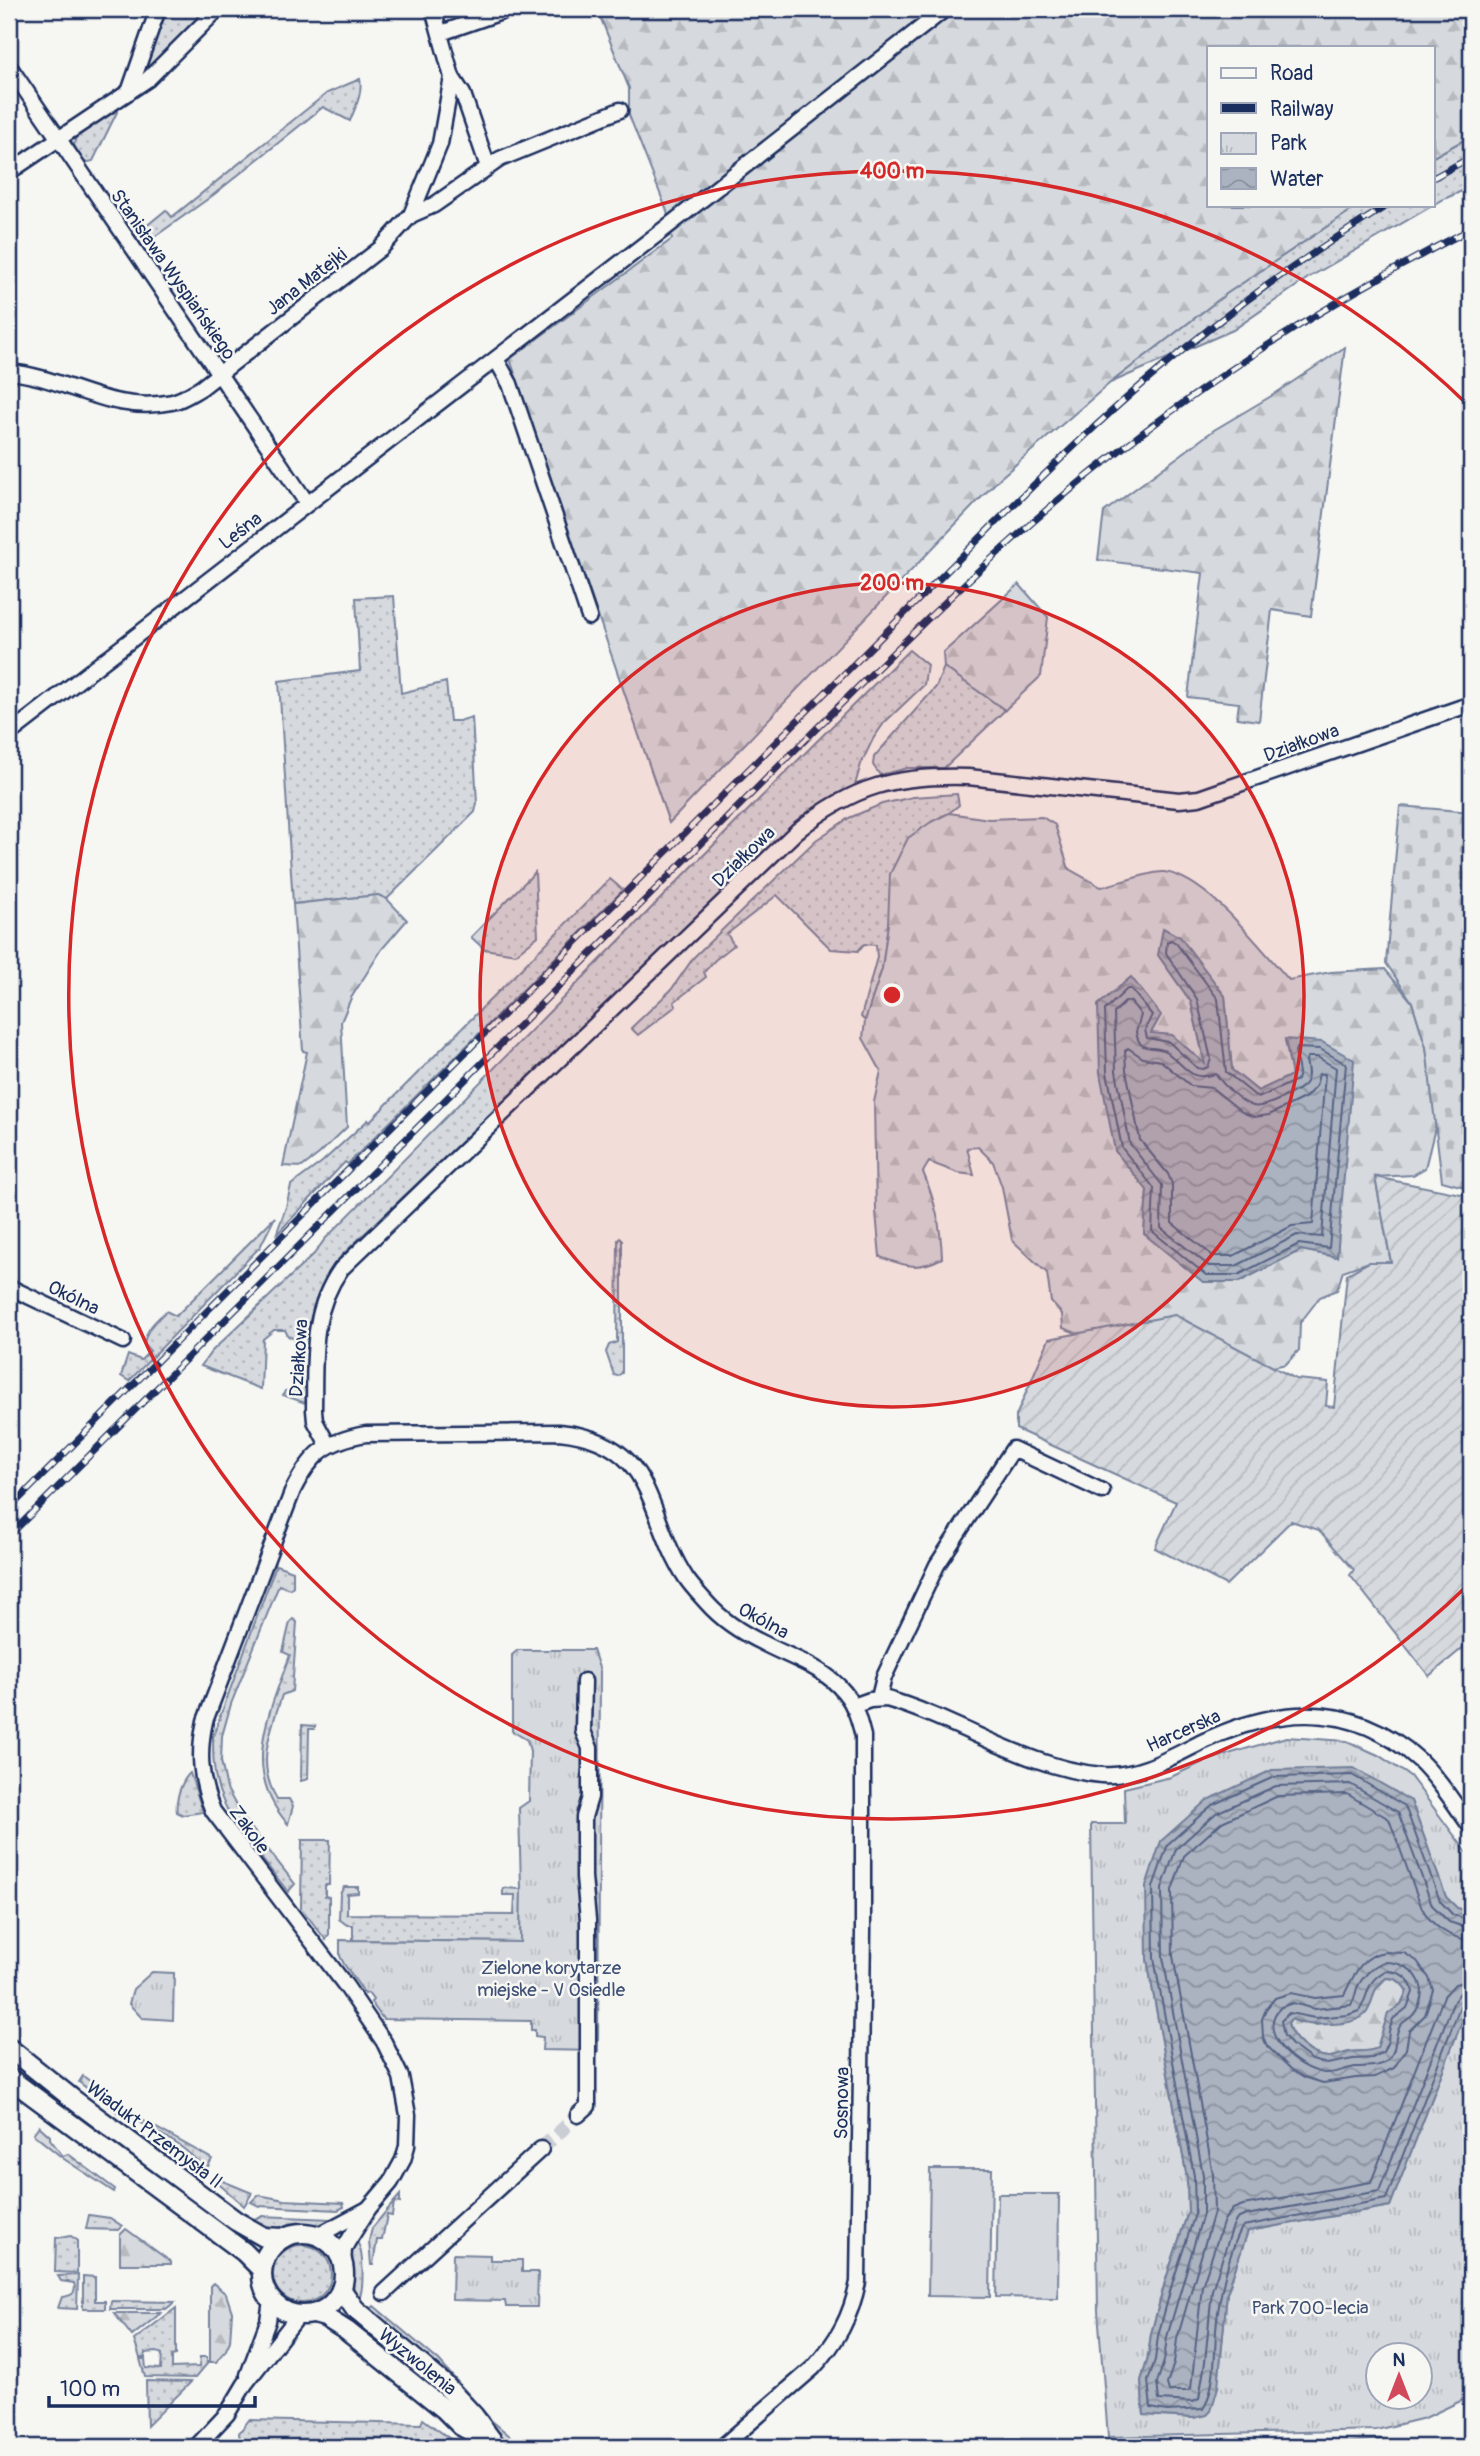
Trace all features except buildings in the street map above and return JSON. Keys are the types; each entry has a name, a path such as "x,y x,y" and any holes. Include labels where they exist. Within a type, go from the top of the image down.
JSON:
{"main road":[{"name":"Wiadukt Przemysła II","path":"9,2048 236,2221 264,2237 283,2238"},
{"path":"9,2078 244,2252 262,2270"},
{"path":"300,2233 317,2236 333,2247 342,2264 341,2289 330,2304 306,2314 287,2312 271,2300 262,2281 262,2270 268,2251 283,2238 300,2233"},
{"name":"Wyzwolenia","path":"341,2289 355,2309 444,2384 474,2416 495,2446"},
{"name":"Wyzwolenia","path":"306,2314 325,2317 347,2331 444,2409 461,2426 495,2446"}],"street":[{"path":"129,92 159,9"},
{"path":"9,172 148,79 218,9"},
{"name":"Jana Matejki","path":"411,215 434,205 488,167 463,94 452,77 433,9"},
{"path":"441,33 510,9"},
{"name":"Leśna","path":"9,734 945,9"},
{"name":"Stanisława Wyspiańskiego","path":"9,66 307,503"},
{"name":"Jana Matejki","path":"9,372 32,374 108,401 150,404 174,402 201,388 381,247 411,215 440,144 452,77"},
{"path":"488,167 500,159 620,110"},
{"path":"496,359 510,384 589,617"},
{"name":"Działkowa","path":"328,1445 315,1421 316,1330 325,1296 341,1269 797,831 818,814 865,789 910,777 968,777 1179,800 1199,798 1471,704"},
{"name":"Okólna","path":"9,1287 122,1341"},
{"name":"Okólna","path":"328,1445 350,1437 385,1433 559,1432 580,1434 601,1441 631,1464 642,1479 685,1577 711,1608 741,1631 823,1672 845,1693 853,1706"},
{"name":"Zakole","path":"328,1445 313,1457 293,1490 209,1708 200,1756 205,1792 217,1818 346,1986 384,2042 401,2077 408,2115 407,2146 399,2170 382,2195 369,2208 344,2249 342,2264"},
{"path":"853,1706 879,1699 884,1677 937,1566 1013,1449 1102,1490"},
{"path":"578,2115 589,2106 588,1920 584,1888 584,1817 590,1797 590,1748 583,1731 584,1682"},
{"name":"Harcerska","path":"879,1699 895,1701 1052,1764 1102,1775 1142,1769 1223,1732 1264,1719 1285,1715 1344,1719 1374,1729 1421,1762 1471,1827"},
{"name":"Sosnowa","path":"722,2447 827,2353 847,2320 858,2282 864,1758 863,1736 853,1706"},
{"path":"384,2293 541,2149"},
{"name":"Zakole","path":"317,2236 369,2208"},
{"path":"245,2384 268,2320 271,2300"},
{"path":"196,2447 227,2414 245,2384 306,2314"}],"green space":[{"path":"168,9 208,9 144,75 140,75"},
{"path":"597,9 1471,9 1471,136 1434,156 1434,46 1207,46 1207,206 1358,206 1226,294 1110,383 999,479 669,823 510,359 672,239 667,211 629,115 629,88"},
{"path":"360,79 359,95 350,121 323,107 212,196 140,247 133,237 166,210 172,217 327,93"},
{"path":"115,109 118,110 93,161 84,163 74,145 76,136"},
{"path":"1471,136 1471,187 1434,205 1434,156"},
{"path":"1358,206 1432,206 1308,278 1233,330 1110,383 1226,294"},
{"path":"1345,347 1311,616 1272,610 1259,721 1237,718 1239,703 1188,697 1203,573 1098,560 1104,512 1214,430"},
{"path":"1019,584 1048,617 1041,676 1005,710 944,667 943,653"},
{"path":"394,596 401,693 446,682 450,721 472,717 477,803 475,812 387,899 378,895 293,904 279,681 360,671 356,598"},
{"path":"909,650 927,665 924,685 884,723 861,764 855,785 802,818 341,1256 318,1293 308,1336 300,1341 299,1384 306,1391 305,1403 283,1395 285,1391 293,1389 295,1339 288,1336 285,1330 274,1330 263,1339 261,1389 201,1366 211,1352 314,1254 325,1239"},
{"path":"944,667 1005,710 944,768 908,768 880,775 873,765 874,757 936,687"},
{"path":"957,794 959,805 931,822 888,924 882,969 865,1021 861,1017 877,957 876,945 864,944 858,951 831,949 777,895 727,934 734,945 704,972 706,977 674,1002 676,1006 638,1035 631,1028 671,990 694,957 816,840 849,818 882,804 913,797"},
{"path":"1400,806 1471,812 1471,1189 1442,1181 1426,1047 1412,1002 1386,963"},
{"path":"949,813 989,819 1042,817 1055,825 1069,869 1101,887 1158,872 1181,877 1215,900 1232,916 1289,980 1331,972 1385,969 1412,1002 1426,1047 1436,1124 1425,1168 1413,1175 1375,1177 1391,1263 1369,1262 1343,1271 1337,1290 1320,1297 1300,1323 1299,1350 1286,1364 1273,1367 1175,1315 1079,1334 1063,1328 1062,1314 1051,1302 1047,1273 1012,1240 1002,1187 993,1162 978,1147 967,1148 974,1175 958,1173 929,1162 923,1172 937,1214 942,1258 925,1265 911,1266 880,1257 876,1212 874,1102 881,1071 863,1038 865,1021 882,969 888,924 890,874 908,838","holes":["1158,955 1225,996 1232,1070 1258,1091 1292,1075 1285,1040 1337,1257 1301,1250 1239,1282 1144,1234 1147,1190 1131,977 1151,1034 1172,1035 1205,1065 1191,1002"]},
{"path":"535,872 538,936 516,954 484,949 471,937"},
{"path":"610,879 623,890 348,1164 345,1162 276,1235 291,1185 322,1162 368,1120 369,1122"},
{"path":"378,895 387,899 407,920 382,949 351,998 341,1022 347,1127 302,1167 283,1166 307,1052 303,1051 293,904"},
{"path":"1375,1177 1471,1196 1471,1641 1429,1676 1350,1575 1354,1570 1319,1530 1291,1521 1226,1585 1155,1548 1176,1502 1016,1429 1016,1416 1049,1339 1175,1315 1296,1379 1328,1382 1326,1406 1334,1407 1347,1274 1369,1262 1391,1262"},
{"path":"275,1217 260,1247 129,1381 121,1376 128,1355 141,1360 150,1351 144,1344 149,1329 155,1322 166,1311 176,1316"},
{"path":"620,1238 622,1373 617,1376 614,1375 606,1352 609,1345 617,1342"},
{"path":"276,1565 293,1571 293,1586 290,1589 279,1585 231,1704 222,1736 221,1761 227,1789 241,1815 295,1884 288,1892 232,1818 219,1791 213,1757 213,1736"},
{"path":"293,1619 297,1622 292,1691 282,1695 270,1734 266,1760 270,1786 277,1799 289,1799 293,1806 288,1824 273,1804 265,1783 262,1763 267,1720 290,1655 283,1652"},
{"name":"Zielone korytarze miejske - V Osiedle","path":"518,1650 593,1650 600,1671 598,2051 542,2050 543,2037 535,2036 535,2030 531,2030 531,2021 383,2019 371,2002 373,2000 368,1993 365,1994 340,1956 340,1940 520,1942 519,1808 529,1801 530,1751 527,1740 512,1731 512,1655"},
{"path":"302,1725 315,1726 314,1729 309,1729 308,1779 301,1781"},
{"name":"Park 700-lecia","path":"1286,1737 1347,1741 1378,1755 1410,1776 1471,1858 1471,1914 1457,1908 1446,1897 1411,1801 1147,1959 1187,2178 1188,2212 1151,2334 1141,2381 1144,2415 1194,2418 1219,2375 1227,2293 1248,2231 1390,2206 1471,1998 1471,2396 1425,2418 1376,2430 1108,2437 1098,2311 1091,1824 1125,1824 1124,1788 1171,1777 1205,1761"},
{"path":"190,1773 203,1812 183,1815 177,1812 177,1802 181,1786"},
{"path":"302,1840 330,1840 329,1885 325,1885 325,1896 329,1897 329,1934 326,1940 301,1908"},
{"path":"344,1887 358,1887 358,1893 347,1894 347,1914 514,1915 515,1895 503,1895 503,1888 521,1889 520,1942 353,1940 353,1925 347,1925 339,1919 340,1894"},
{"path":"152,1972 174,1973 173,2020 142,2018 129,2004 133,1989"},
{"path":"1386,1978 1398,1981 1407,1991 1401,2004 1388,2014 1377,2048 1331,2057 1322,2056 1309,2050 1293,2035 1288,2023 1291,2019 1315,2025 1349,2022 1369,2008 1372,1993"},
{"path":"9,2059 229,2225 225,2230 9,2069"},
{"path":"83,2076 144,2121 212,2159 206,2170 170,2140 145,2129 146,2125 121,2115 79,2082"},
{"path":"39,2126 50,2136 63,2156 68,2154 115,2189 114,2192 64,2159 33,2134"},
{"path":"930,2169 992,2169 990,2297 928,2296"},
{"path":"212,2178 252,2193 244,2206"},
{"path":"998,2194 1059,2194 1058,2298 996,2297"},
{"path":"258,2195 285,2200 343,2203 344,2207 338,2210 259,2206 251,2202"},
{"path":"394,2202 392,2216 387,2215 382,2240 377,2240 371,2265 369,2241 372,2228"},
{"path":"89,2215 110,2218 122,2226 118,2230 86,2229"},
{"path":"261,2216 337,2221 323,2227 303,2223 275,2229 252,2220"},
{"path":"126,2229 171,2264 120,2264 120,2235"},
{"path":"71,2236 77,2240 77,2273 55,2272 56,2238"},
{"path":"357,2242 362,2270 359,2299 351,2270 352,2254"},
{"path":"302,2245 313,2247 326,2258 331,2274 329,2285 318,2298 302,2303 291,2301 278,2290 273,2274 275,2263 286,2250"},
{"path":"453,2254 490,2255 490,2260 522,2260 522,2272 538,2272 537,2307 506,2307 505,2301 452,2300"},
{"path":"78,2275 77,2309 58,2308 62,2297 71,2295 75,2289 74,2283 61,2281 58,2276"},
{"path":"83,2276 95,2277 95,2301 105,2301 105,2309 83,2309"},
{"path":"213,2283 226,2294 232,2312 230,2341 216,2362 210,2362 210,2286"},
{"path":"111,2301 175,2302 166,2309 110,2309"},
{"path":"374,2306 439,2361 492,2421 523,2447 514,2447 496,2433 438,2367 369,2311"},
{"path":"176,2308 176,2355 172,2356 172,2368 199,2367 200,2357 207,2357 207,2364 195,2378 145,2377 140,2359 145,2359 146,2368 161,2369 162,2354 145,2353 145,2358 140,2358 134,2340"},
{"path":"114,2313 161,2313 132,2336"},
{"path":"360,2323 415,2368 472,2423 355,2329"},
{"path":"146,2381 191,2382 147,2426"},
{"path":"423,2419 461,2447 241,2447 239,2433 249,2420 421,2424"},
{"path":"1381,2439 1372,2447 1320,2445"}],"water":[{"path":"1163,928 1180,937 1225,996 1232,1070 1258,1091 1292,1075 1285,1039 1322,1042 1354,1060 1337,1257 1301,1250 1239,1282 1203,1282 1144,1234 1147,1190 1115,1151 1100,1073 1098,1005 1131,977 1161,1015 1151,1033 1172,1035 1205,1064 1191,1002 1158,955"},
{"path":"1354,1768 1411,1801 1446,1897 1457,1908 1471,1914 1471,1998 1390,2206 1248,2231 1227,2293 1218,2387 1211,2411 1207,2415 1194,2418 1144,2415 1141,2381 1151,2334 1188,2212 1187,2178 1147,1959 1146,1886 1161,1841 1207,1800 1272,1770","holes":["1386,1978 1398,1981 1407,1991 1401,2004 1388,2014 1377,2048 1331,2057 1322,2056 1303,2046 1293,2035 1288,2023 1291,2019 1331,2024 1361,2017 1370,2007 1377,1987"]}],"tunnel":[{"path":"541,2149 578,2115"}],"railway":[{"path":"1434,177 1471,157"},
{"path":"9,1509 1070,450 1208,329 1296,265 1386,206"},
{"path":"9,1536 855,690 1013,540 1115,454 1262,349 1365,286 1471,229"}]}
